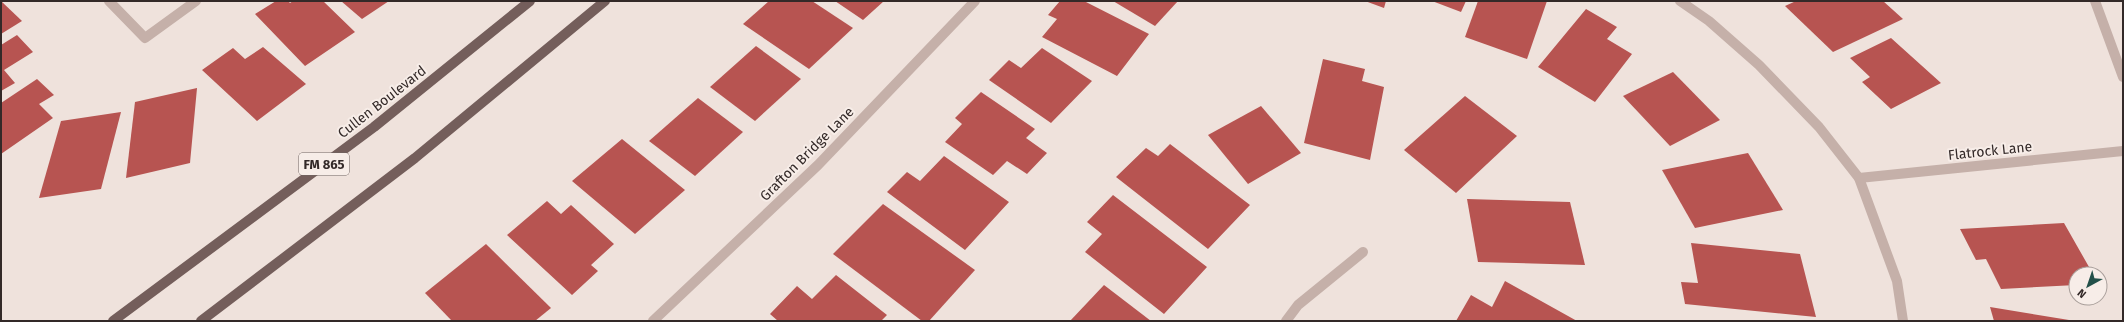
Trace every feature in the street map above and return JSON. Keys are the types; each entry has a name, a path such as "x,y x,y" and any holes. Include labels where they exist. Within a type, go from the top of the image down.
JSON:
{"main road":[{"name":"Cullen Boulevard","path":"113,321 374,126 530,1"},
{"path":"201,321 415,158 605,1"}],"street":[{"path":"109,1 145,38 196,1"},
{"name":"Grafton Bridge Lane","path":"653,321 769,212 914,67 975,1"},
{"path":"1680,1 1709,21 1759,65 1819,126 1859,178 1897,281 1903,321"},
{"path":"2095,1 2123,77"},
{"name":"Flatrock Lane","path":"1859,178 2123,152"},
{"path":"1286,321 1298,305 1363,252"}],"building":[{"path":"1,1 22,21 1,34"},
{"path":"276,1 288,1 290,3 293,1 323,1 355,32 305,66 255,14"},
{"path":"341,1 389,1 362,19"},
{"path":"769,1 812,1 853,28 809,69 743,24"},
{"path":"835,1 884,1 863,20"},
{"path":"1060,1 1084,1 1149,34 1117,76 1042,37 1057,19 1048,15"},
{"path":"1113,1 1178,1 1155,26"},
{"path":"1365,1 1386,1 1384,8"},
{"path":"1432,1 1466,1 1461,12"},
{"path":"1478,1 1547,1 1527,59 1465,37"},
{"path":"1796,1 1883,1 1903,19 1833,52 1785,6"},
{"path":"1586,9 1617,27 1607,39 1632,54 1595,102 1538,67"},
{"path":"17,35 33,52 4,70 15,83 1,91 1,45"},
{"path":"1891,38 1941,83 1891,109 1862,82 1870,77 1850,58"},
{"path":"756,46 801,79 755,121 710,87"},
{"path":"263,47 306,84 257,121 202,70 233,48 245,59"},
{"path":"1042,48 1092,81 1051,123 989,80 1009,60 1021,68"},
{"path":"1323,59 1365,69 1362,81 1384,87 1370,160 1304,143"},
{"path":"1673,72 1720,120 1670,146 1623,96"},
{"path":"37,79 54,95 39,104 53,118 1,154 1,103"},
{"path":"197,88 190,163 126,178 135,102"},
{"path":"981,92 1035,129 1026,138 1047,153 1027,174 1007,161 993,175 945,142 962,124 955,118"},
{"path":"1465,96 1517,136 1456,193 1404,150"},
{"path":"698,98 743,132 695,176 649,141"},
{"path":"1261,106 1301,153 1248,184 1208,135"},
{"path":"121,112 101,189 39,198 61,121"},
{"path":"622,139 685,190 635,234 572,181"},
{"path":"1170,144 1250,205 1208,249 1116,177 1146,148 1158,156"},
{"path":"1748,153 1783,210 1695,228 1662,170"},
{"path":"944,156 1009,202 965,250 887,192 907,172 920,181"},
{"path":"1113,195 1207,267 1164,314 1085,252 1102,234 1087,222"},
{"path":"1467,199 1570,202 1585,265 1478,262"},
{"path":"547,201 561,214 571,205 614,244 591,265 598,271 572,295 507,235"},
{"path":"883,204 975,270 929,321 922,321 833,254"},
{"path":"2064,223 2088,266 2068,266 2068,285 2001,289 1986,259 1976,260 1960,229"},
{"path":"1691,243 1800,254 1816,317 1685,304 1681,282 1698,283"},
{"path":"486,244 551,308 535,321 452,321 425,293"},
{"path":"836,275 887,315 881,321 778,321 770,314 797,286 812,299"},
{"path":"1505,281 1577,321 1456,321 1471,295 1492,307"},
{"path":"1104,285 1151,321 1070,321"},
{"path":"1990,307 2069,320 2069,321 1994,321"}]}
